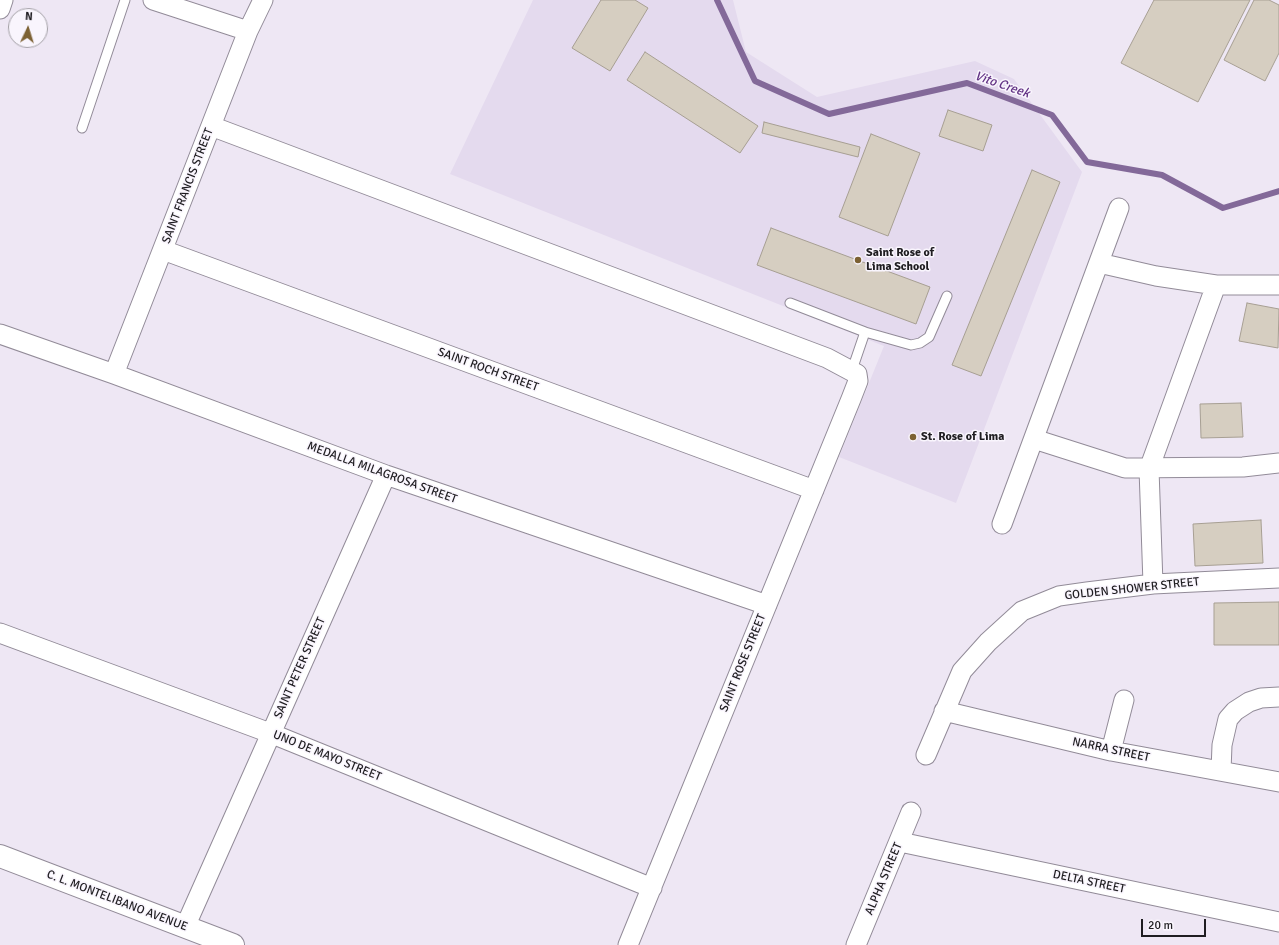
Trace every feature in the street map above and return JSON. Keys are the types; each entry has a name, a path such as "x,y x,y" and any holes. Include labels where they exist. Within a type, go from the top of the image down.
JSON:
{"street":[{"path":"0,9 3,0"},
{"path":"153,0 248,31"},
{"name":"SAINT FRANCIS STREET","path":"114,374 248,31 263,0"},
{"path":"211,126 827,358 855,375"},
{"path":"1002,524 1119,208"},
{"name":"SAINT ROCH STREET","path":"163,250 814,490"},
{"path":"1099,263 1156,276 1216,285 1279,285"},
{"path":"1153,584 1149,469 1216,285"},
{"name":"MEDALLA MILAGROSA STREET","path":"0,334 114,374 386,475 767,605"},
{"name":"SAINT ROSE STREET","path":"628,945 814,490 855,375"},
{"path":"1034,438 1125,468 1149,469 1243,467 1279,463"},
{"name":"SAINT PETER STREET","path":"182,936 270,734 386,475"},
{"name":"GOLDEN SHOWER STREET","path":"944,711 962,671 988,642 1022,611 1059,596 1153,584 1279,578"},
{"name":"UNO DE MAYO STREET","path":"0,633 270,734 652,888"},
{"path":"1221,771 1222,745 1228,719 1249,702 1261,698 1279,697"},
{"path":"1111,751 1124,700"},
{"path":"926,755 944,711"},
{"name":"NARRA STREET","path":"944,711 1111,751 1279,782"},
{"name":"ALPHA STREET","path":"856,945 900,842 911,812"},
{"name":"DELTA STREET","path":"900,842 1279,922"},
{"name":"C. L. MONTELIBANO AVENUE","path":"0,856 182,936 233,945"}],"lane":[{"path":"82,128 125,0"},
{"path":"790,303 865,332 911,345 920,343 929,337 947,296"},
{"path":"855,375 865,332"}],"shaded area":[{"name":"Saint Rose of Lima School","path":"533,0 733,0 746,52 817,97 975,61 1014,79 1082,172 956,503 839,457 884,346 450,174"}],"building":[{"path":"601,0 635,0 648,8 610,71 572,48"},
{"path":"1154,0 1250,0 1198,102 1121,63"},
{"path":"1254,0 1269,0 1279,5 1279,53 1265,81 1224,60"},
{"path":"645,52 758,126 740,153 627,80"},
{"path":"948,110 992,125 983,151 939,136"},
{"path":"764,122 860,147 858,157 762,133"},
{"path":"871,134 920,153 888,236 839,217"},
{"path":"1032,170 1060,182 981,376 952,365"},
{"path":"771,228 930,287 916,324 757,265"},
{"path":"1247,303 1279,309 1278,348 1239,341"},
{"path":"1241,403 1243,437 1201,438 1200,404"},
{"path":"1261,520 1263,563 1195,566 1193,524"},
{"path":"1279,602 1279,645 1214,645 1214,603"}],"waterway":[{"name":"Vito Creek","path":"717,0 755,81 829,114 967,83 1052,115 1087,162 1162,175 1223,208 1279,191"}],"place":[{"name":"Saint Rose of Lima School","path":"858,260"},
{"name":"St. Rose of Lima","path":"913,437"}]}
